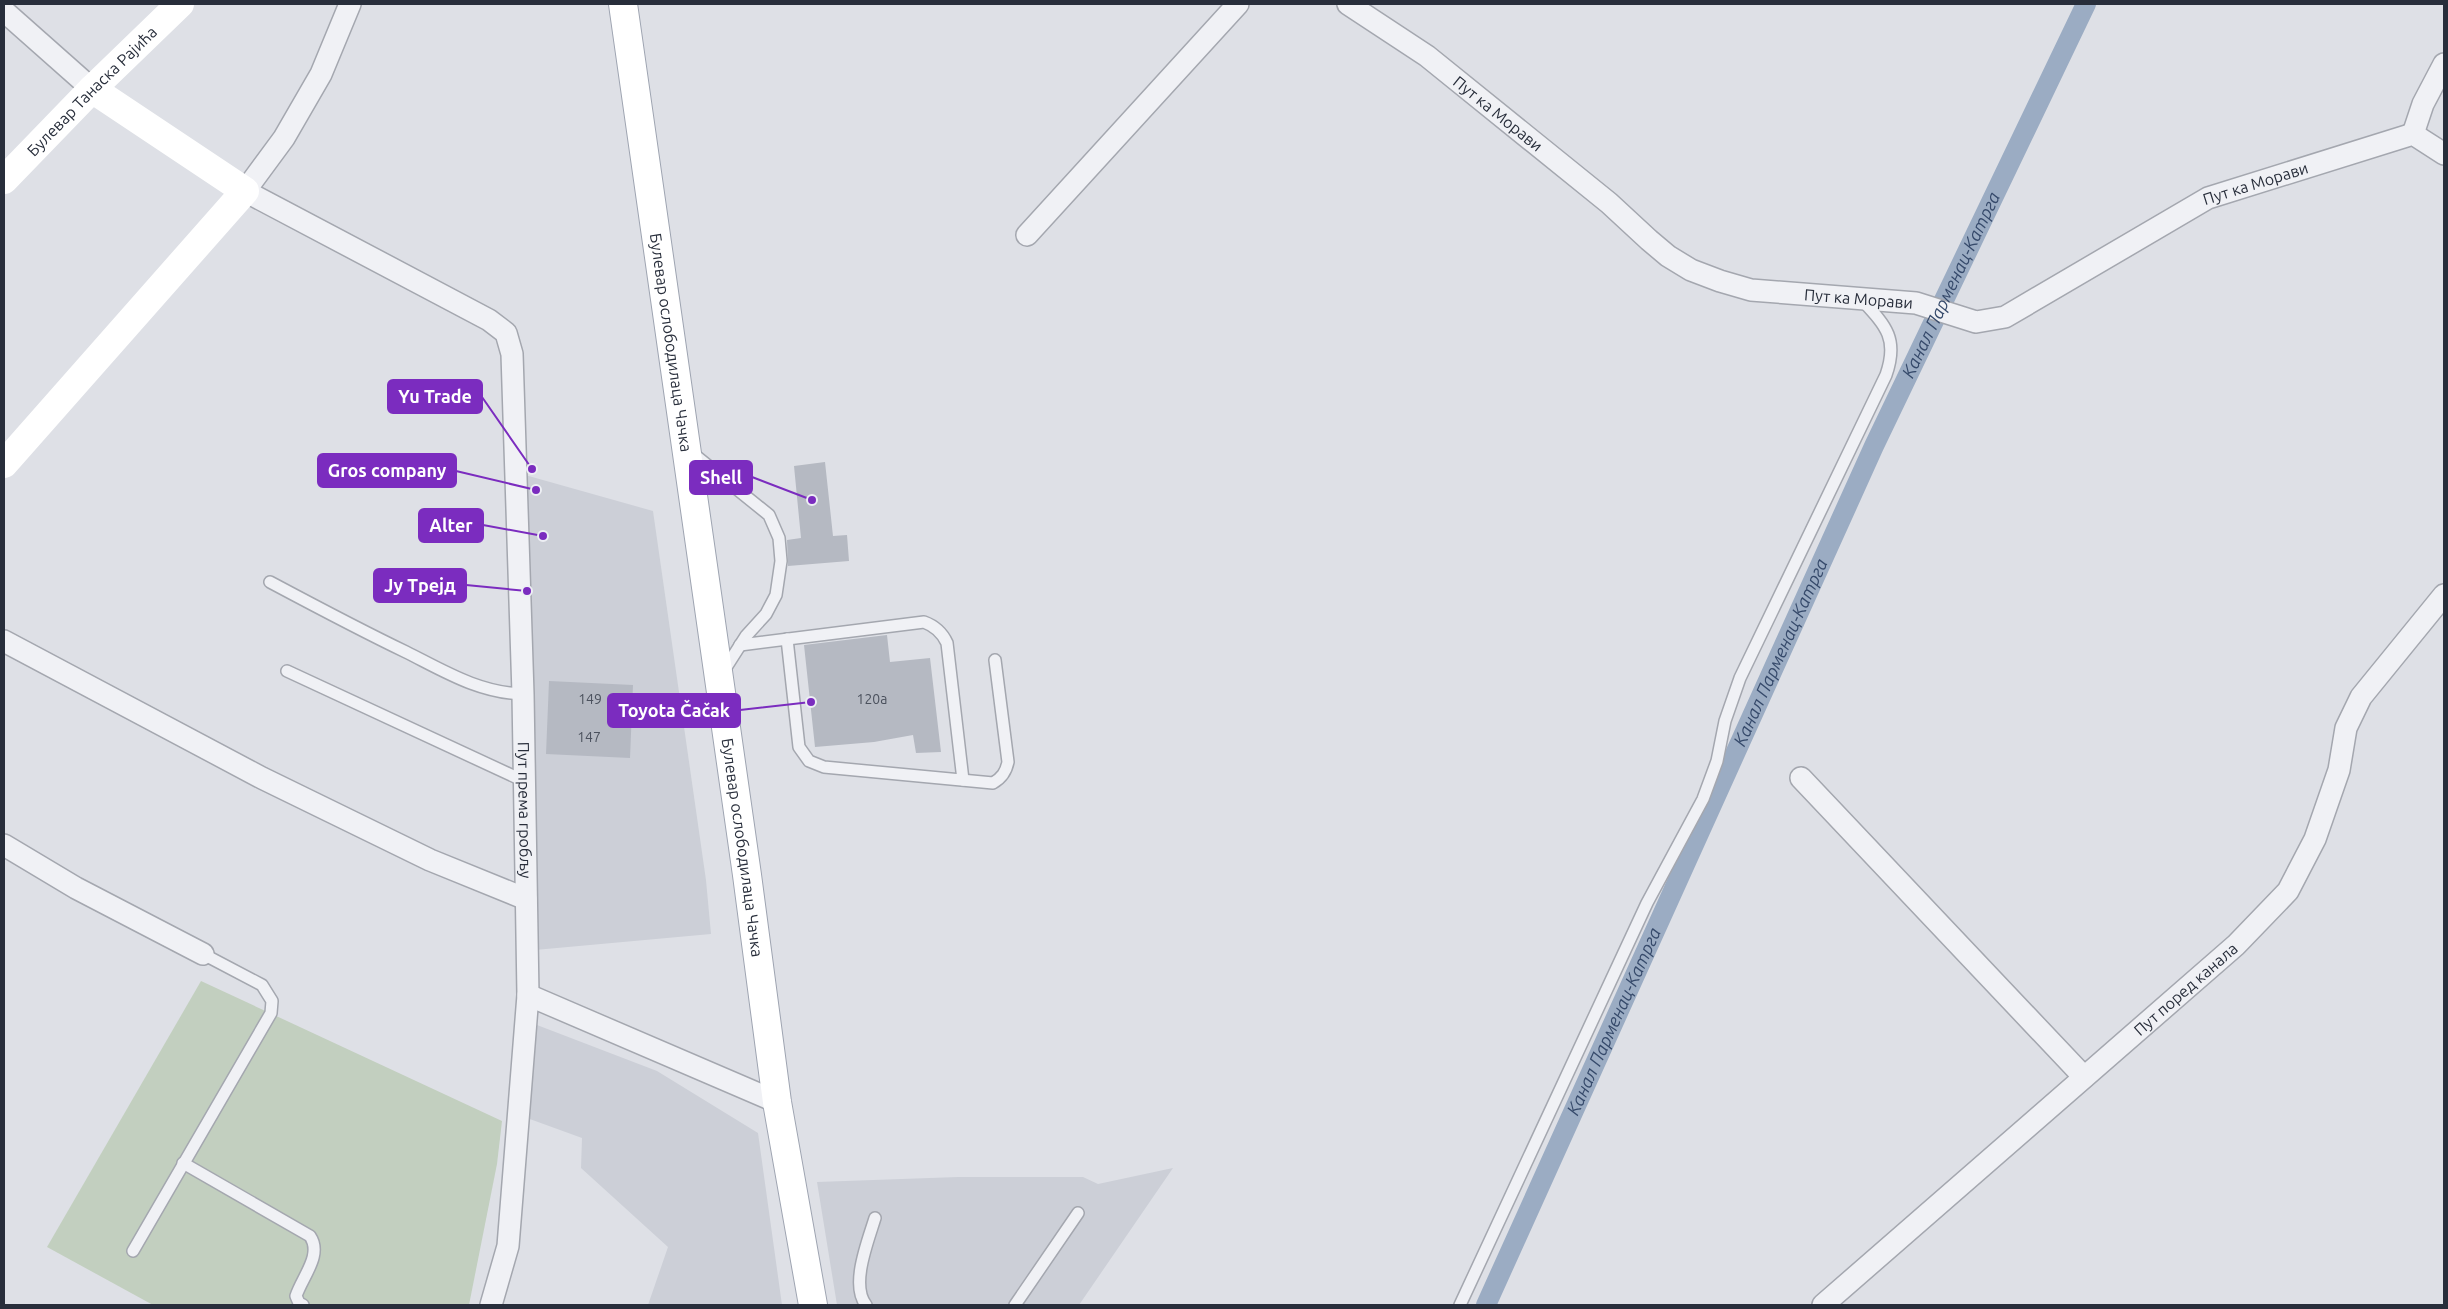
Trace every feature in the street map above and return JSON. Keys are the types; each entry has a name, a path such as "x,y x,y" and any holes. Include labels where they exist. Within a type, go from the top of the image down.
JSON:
{"main road":[{"name":"Булевар Танаска Рајића","path":"4,180 92,89 180,4"},
{"name":"Булевар ослободилаца Чачка","path":"623,4 777,1102 813,1305"},
{"path":"4,464 245,191 92,89"}],"street":[{"path":"245,191 284,138 321,74 350,4"},
{"path":"1027,235 1238,4"},
{"name":"Пут ка Морави","path":"1348,4 1426,56 1609,203 1655,245 1691,270 1751,290 1916,302 1976,322 2005,317 2208,198 2413,134"},
{"path":"4,12 92,89"},
{"path":"2444,64 2423,104 2413,134 2444,154"},
{"name":"Пут према гробљу","path":"245,191 489,320 506,333 512,354 523,694 528,995 508,1246 491,1305"},
{"name":"Пут поред канала","path":"1823,1305 2236,945 2288,891 2315,838 2339,770 2346,728 2361,697 2444,595"},
{"path":"4,641 262,778 430,860 526,899"},
{"path":"1801,778 2084,1077"},
{"path":"4,846 76,888 203,954"},
{"path":"528,995 777,1102"}],"lane":[{"path":"1460,1305 1647,903 1703,799 1717,761 1725,721 1740,678 1886,375 1892,353 1888,333 1884,324 1861,299"},
{"path":"686,448 769,515 779,538 781,561 776,595 766,614 740,645 718,679"},
{"path":"270,582 346,623 474,686 498,692 523,694"},
{"path":"740,645 924,622 937,628 947,643 963,780"},
{"path":"788,639 799,747 808,761 824,767 992,783 999,780 1007,769 1008,762 995,660"},
{"path":"287,671 524,781"},
{"path":"132,1251 271,1013 270,994 262,986 203,954"},
{"path":"184,1163 310,1236 314,1243 314,1256 296,1296 299,1303 304,1305"},
{"path":"1015,1305 1078,1213"},
{"path":"866,1305 861,1299 860,1274 875,1218"}],"shaded area":[{"path":"518,473 653,511 706,880 711,934 535,950"},
{"path":"537,1025 657,1071 758,1133 782,1305 648,1305 668,1247 581,1168 582,1138 527,1118"},
{"path":"1173,1168 1079,1305 837,1305 817,1182 958,1177 1083,1177 1098,1184"}],"green space":[{"path":"201,981 502,1121 497,1164 469,1305 153,1305 47,1247"}],"building":[{"path":"825,462 833,536 847,535 849,561 788,566 787,540 801,538 794,466"},
{"path":"887,635 890,662 930,658 941,752 916,753 913,735 874,742 815,747 804,645"},
{"path":"549,681 633,685 630,758 546,754"}],"waterway":[{"name":"Канал Парменац-Катрга","path":"1486,1305 1874,446 2086,4"}],"place":[{"name":"Yu Trade","path":"532,469"},
{"name":"Gros company","path":"536,490"},
{"name":"Shell","path":"812,500"},
{"name":"Alter","path":"543,536"},
{"name":"Ју Трејд","path":"527,591"},
{"name":"Toyota Čačak","path":"811,702"}]}
